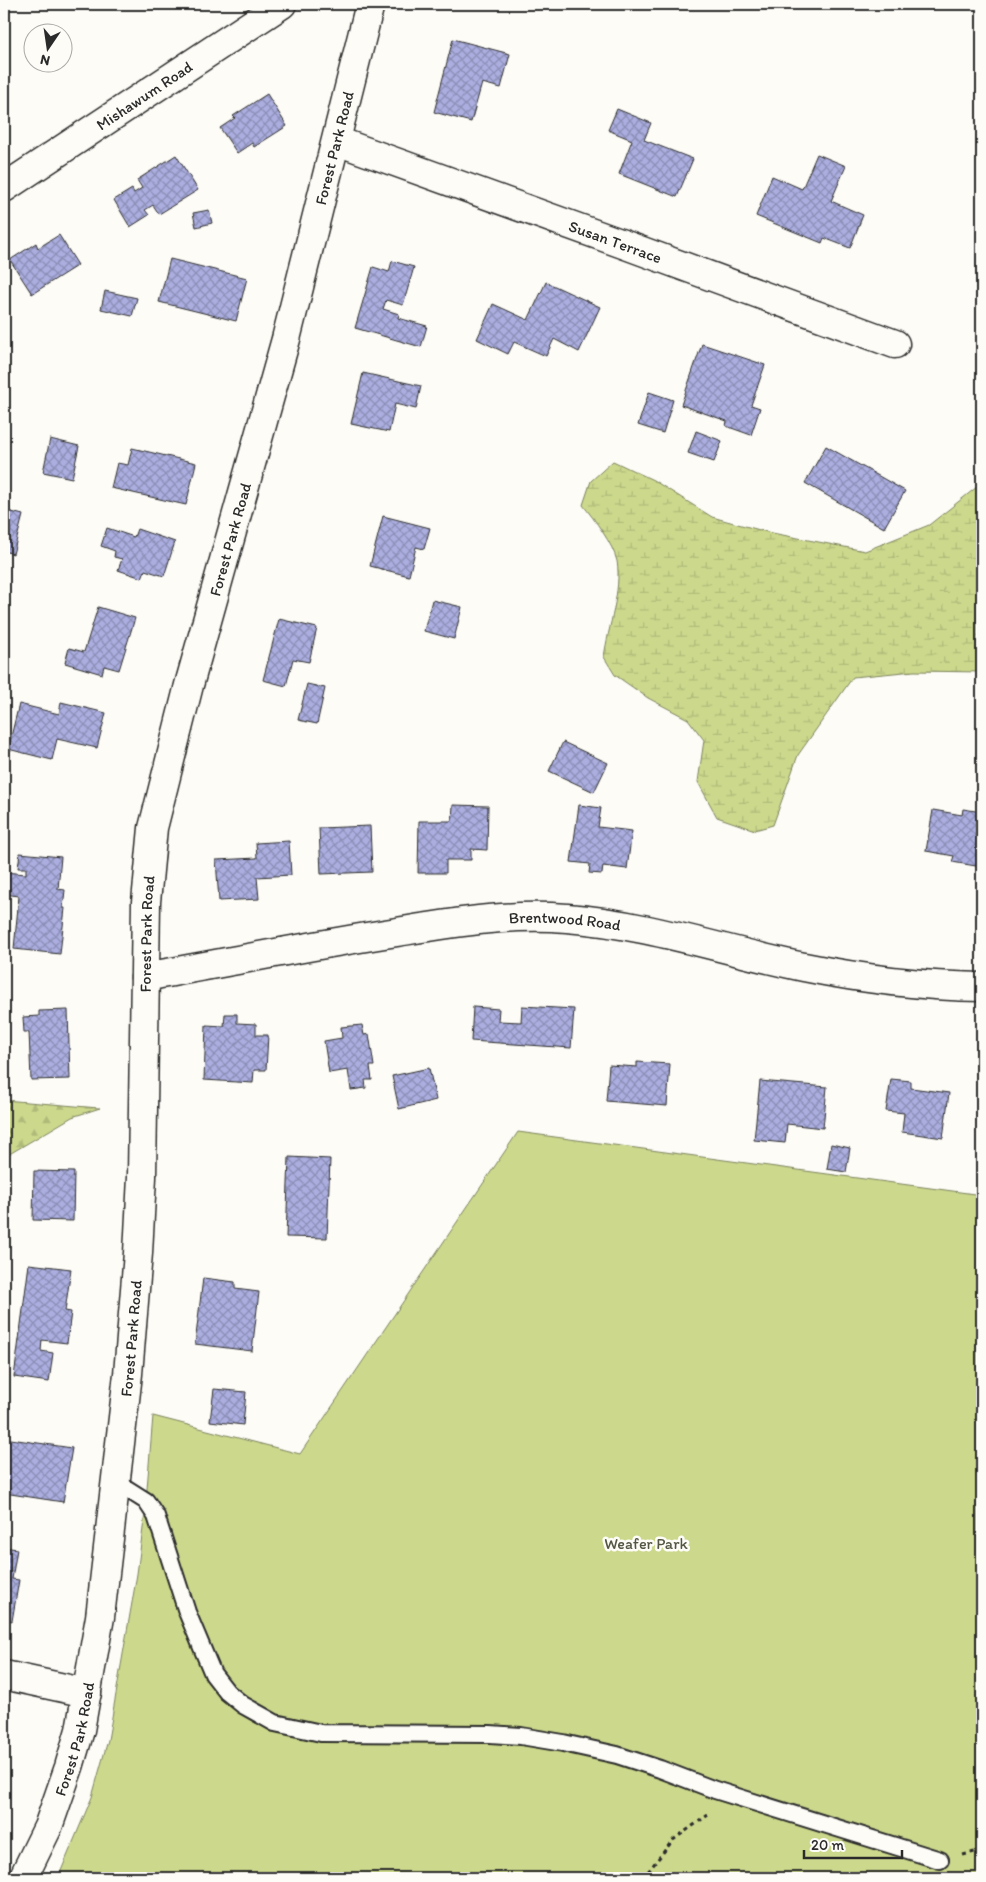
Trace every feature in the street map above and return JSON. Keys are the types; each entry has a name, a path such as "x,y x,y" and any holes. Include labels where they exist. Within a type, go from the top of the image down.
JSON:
{"street":[{"name":"Mishawum Road","path":"4,188 282,4"},
{"name":"Forest Park Road","path":"24,1878 54,1814 74,1748 87,1693 100,1617 128,1374 138,1252 142,1177 148,879 151,842 158,807 205,628 286,339 370,4"},
{"name":"Susan Terrace","path":"337,141 895,344"},
{"name":"Brentwood Road","path":"145,977 332,942 442,925 540,916 589,920 664,932 747,954 856,977 904,983 982,987"},
{"path":"4,1675 87,1693"}],"lane":[{"path":"116,1482 146,1501 156,1516 187,1612 213,1674 227,1692 260,1716 275,1723 321,1733 521,1736 617,1755 735,1796 940,1860"}],"path":[{"path":"643,1878 673,1840 735,1796"}],"green space":[{"path":"613,461 653,480 712,517 767,532 865,551 929,525 982,483 982,672 914,671 853,677 798,755 773,825 755,830 717,817 698,782 704,740 688,719 648,698 615,675 604,657 618,584 617,561 598,524 583,505 591,481"},
{"path":"4,1100 100,1108 72,1117 6,1156 4,1160"},
{"name":"Weafer Park","path":"518,1132 982,1195 982,1878 58,1878 92,1797 108,1740 137,1574 145,1513 153,1416 300,1454"}],"building":[{"path":"453,39 510,54 501,88 482,83 471,122 434,112"},
{"path":"267,94 287,126 254,147 252,143 237,153 220,128 235,118 233,116"},
{"path":"617,109 651,123 644,140 693,159 677,197 619,174 632,140 608,130"},
{"path":"817,154 846,166 831,201 863,215 850,248 824,238 822,243 756,216 772,176 802,189"},
{"path":"176,155 198,190 159,214 153,205 145,210 149,215 130,227 114,200 132,189 134,193 142,188 137,180"},
{"path":"209,210 212,223 196,227 193,213"},
{"path":"59,235 78,265 32,294 10,260 36,243 38,248"},
{"path":"170,259 247,278 236,321 159,302"},
{"path":"392,261 414,267 403,305 386,300 383,309 399,314 398,318 427,326 421,347 355,328 373,267 389,272"},
{"path":"546,282 600,307 579,352 554,339 546,356 514,342 508,354 477,339 493,304 528,320"},
{"path":"105,291 137,298 132,316 101,309"},
{"path":"702,344 765,365 751,405 760,408 751,435 726,426 727,421 681,405"},
{"path":"363,373 421,386 416,409 395,404 389,432 351,424"},
{"path":"649,392 673,400 663,433 638,425"},
{"path":"696,431 722,441 714,462 688,453"},
{"path":"50,439 79,446 72,478 43,472"},
{"path":"826,446 905,491 884,528 805,483"},
{"path":"132,448 196,463 186,505 111,488 117,463 128,465"},
{"path":"4,510 23,515 13,554 4,551"},
{"path":"383,516 430,528 424,549 416,547 409,576 370,566"},
{"path":"107,528 134,537 137,529 175,542 164,576 145,570 142,578 118,570 122,559 114,557 115,551 101,546"},
{"path":"432,600 462,607 454,639 424,631"},
{"path":"98,607 135,618 119,670 104,666 102,674 65,663 69,648 84,652"},
{"path":"279,619 317,628 309,662 293,659 286,686 263,680"},
{"path":"307,684 325,688 317,724 298,720"},
{"path":"61,702 106,713 97,748 57,739 52,760 8,749 19,704 59,714"},
{"path":"563,742 608,763 594,792 549,771"},
{"path":"453,805 488,806 487,850 471,849 471,860 446,860 446,873 418,873 419,821 452,821"},
{"path":"579,805 601,808 598,827 632,831 627,869 603,866 602,874 589,873 590,864 571,862"},
{"path":"963,809 982,812 982,867 952,862 954,856 926,851 933,810 962,815"},
{"path":"370,826 372,872 321,874 319,828"},
{"path":"289,841 291,875 257,877 259,899 219,901 216,860 257,858 256,843"},
{"path":"20,853 61,857 58,889 65,890 63,908 65,908 60,954 14,949 19,896 4,894 4,872 26,874 26,868 18,868"},
{"path":"522,1006 574,1009 571,1048 471,1041 473,1007 499,1009 498,1021 521,1022"},
{"path":"68,1010 70,1079 31,1080 29,1032 24,1032 23,1017 39,1016 39,1011"},
{"path":"225,1014 237,1014 237,1023 256,1024 256,1035 268,1035 266,1070 254,1070 253,1083 204,1080 206,1025 224,1026"},
{"path":"362,1025 364,1035 369,1034 374,1066 370,1066 372,1080 365,1080 366,1088 351,1090 348,1070 329,1073 324,1041 342,1038 341,1027"},
{"path":"637,1062 670,1064 667,1106 606,1101 609,1065 637,1067"},
{"path":"429,1068 436,1100 399,1109 392,1076"},
{"path":"891,1079 911,1081 911,1088 949,1093 943,1138 902,1132 904,1113 886,1111"},
{"path":"760,1081 827,1087 823,1128 787,1124 785,1143 754,1140"},
{"path":"831,1144 850,1148 846,1172 827,1169"},
{"path":"289,1157 330,1159 327,1238 286,1237"},
{"path":"34,1171 74,1172 73,1221 33,1220"},
{"path":"29,1264 71,1269 65,1311 71,1312 67,1343 42,1340 41,1351 53,1353 49,1382 14,1377"},
{"path":"203,1278 235,1282 235,1289 259,1292 252,1351 195,1344"},
{"path":"214,1389 246,1392 243,1425 210,1421"},
{"path":"4,1438 72,1448 63,1502 4,1493"},
{"path":"4,1547 17,1549 12,1579 19,1580 12,1621 4,1619"}]}
